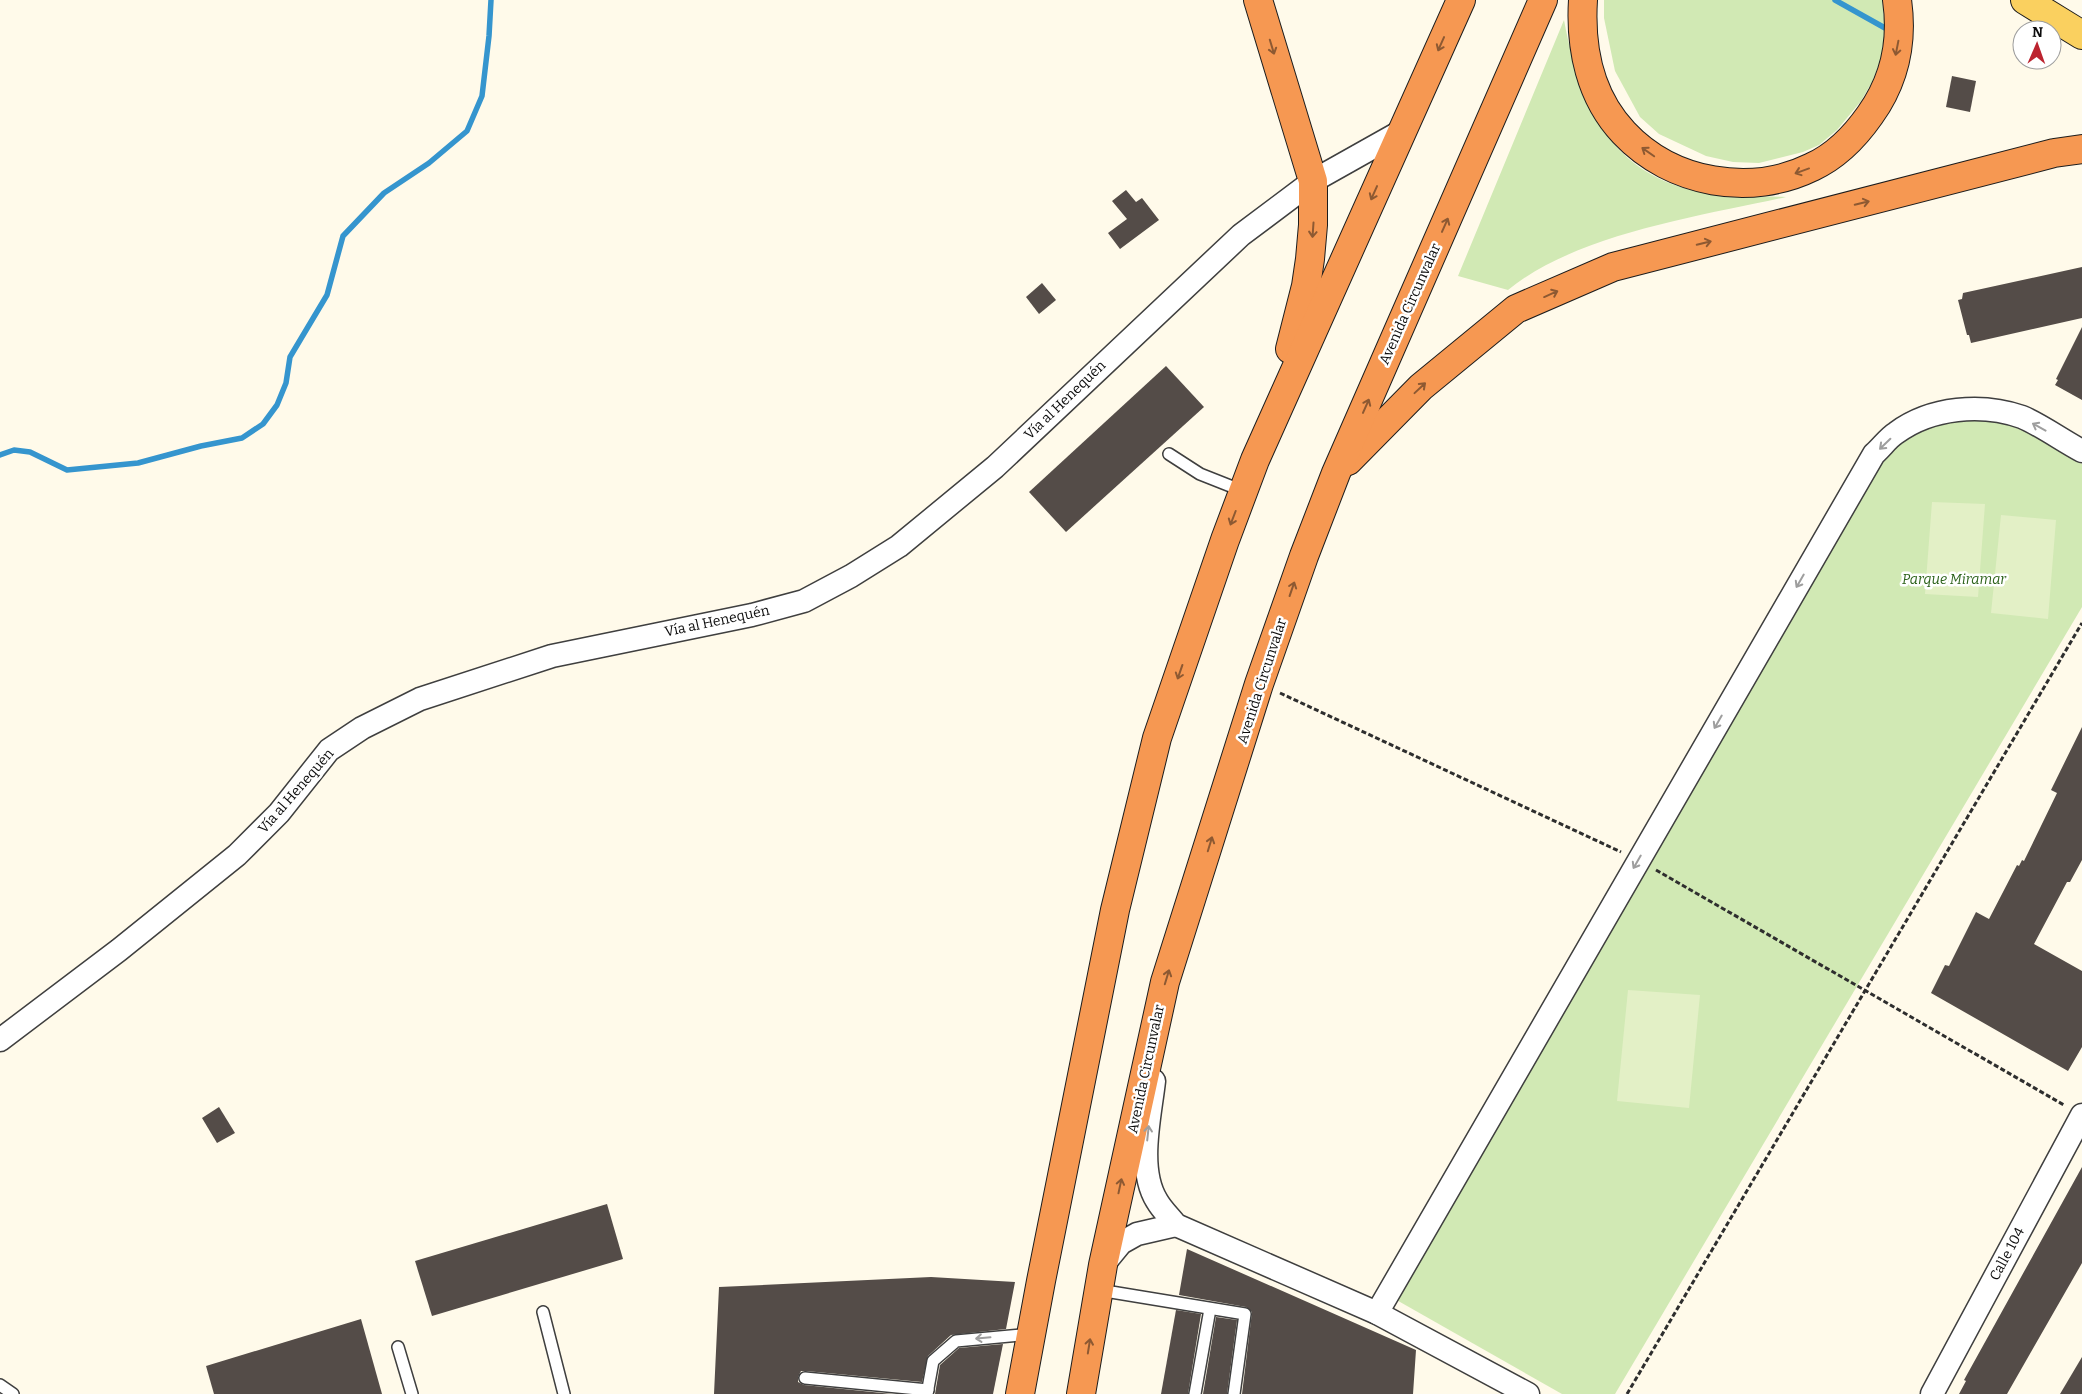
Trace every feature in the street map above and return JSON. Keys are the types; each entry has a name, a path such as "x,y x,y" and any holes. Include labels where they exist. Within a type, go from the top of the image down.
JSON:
{"highway":[{"path":"1255,460 1294,335 1306,286 1314,225 1312,181 1258,0"},
{"path":"1020,1394 1115,910 1157,738 1255,460 1461,0"},
{"name":"Avenida Circunvalar","path":"1081,1394 1100,1277 1157,1016 1259,684 1304,556 1336,473 1543,0"},
{"path":"1583,0 1585,59 1594,85 1603,103 1624,133 1646,152 1678,170 1716,182 1743,184 1766,182 1813,167 1835,152 1862,126 1889,82 1895,63 1899,39 1897,0"},
{"path":"1336,473 1421,387 1516,309 1613,267 2054,153 2082,149"}],"main road":[{"path":"2025,0 2082,35"}],"street":[{"name":"Vía al Henequén","path":"0,1040 119,950 237,855 279,813 329,750 362,728 420,699 552,656 752,615 804,601 851,576 899,546 995,467 1241,235 1312,181 1402,131"},
{"path":"1377,1313 1874,454 1897,432 1926,417 1958,410 1993,410 2022,418 2082,451"},
{"path":"1157,1016 1154,1076 1145,1164 1149,1183 1156,1201 1176,1225 1377,1313 1528,1394"},
{"name":"Calle 104","path":"1932,1394 2082,1115"},
{"path":"1100,1277 1121,1243 1137,1234 1176,1225"}],"lane":[{"path":"1169,454 1200,474 1243,491"},
{"path":"1100,1277 1210,1309 1245,1314 1234,1394"},
{"path":"1195,1394 1210,1309"},
{"path":"543,1312 564,1394"},
{"path":"805,1378 927,1392 933,1362 956,1340 1031,1334"},
{"path":"398,1347 412,1394"},
{"path":"0,1385 13,1394"}],"path":[{"path":"1627,1394 2082,623"},
{"path":"1259,684 1638,859 2082,1115"}],"green space":[{"path":"1604,0 1882,0 1885,28 1881,59 1872,82 1861,101 1837,130 1819,145 1803,152 1759,163 1733,162 1706,156 1659,134 1640,117 1615,71 1604,18"},
{"path":"1564,20 1579,80 1591,108 1605,132 1623,153 1645,171 1672,184 1705,193 1735,196 1786,197 1679,220 1603,241 1568,255 1536,271 1508,290 1458,276"},
{"name":"Parque Miramar","path":"1959,418 1993,420 2021,429 2082,464 2082,607 1615,1394 1562,1394 1393,1298 1879,460 1899,440 1926,425"},
{"path":"1932,502 1985,504 1978,597 1925,594"},
{"path":"2001,515 2056,520 2048,619 1991,613"},
{"path":"1628,990 1700,995 1689,1108 1617,1101"}],"building":[{"path":"1952,76 1976,81 1970,112 1946,107"},
{"path":"1126,190 1136,202 1142,198 1159,220 1120,249 1108,233 1127,219 1112,201"},
{"path":"2082,267 2082,318 1971,343 1969,335 1967,335 1958,300 1962,299 1963,293"},
{"path":"1042,283 1056,300 1039,314 1026,297"},
{"path":"2082,327 2082,400 2055,385 2058,380 2056,379"},
{"path":"1166,366 1204,407 1066,532 1029,492"},
{"path":"2082,727 2082,860 2070,882 2067,882 2034,944 2082,971 2082,1047 2068,1071 1931,993 1945,965 1949,966 1976,912 1989,919 2017,865 2019,866 2022,860 2024,861 2057,793 2051,790"},
{"path":"219,1107 235,1133 217,1143 202,1118"},
{"path":"2082,1167 2082,1263 2007,1394 1959,1394 1966,1381 1964,1380"},
{"path":"607,1204 623,1259 432,1316 415,1261"},
{"path":"1187,1249 1416,1350 1413,1394 1242,1394 1252,1312 1246,1307 1179,1295"},
{"path":"931,1277 1015,1282 1006,1329 951,1335 928,1356 922,1382 806,1371 801,1371 798,1377 798,1382 804,1385 892,1394 714,1394 719,1287"},
{"path":"1176,1310 1201,1314 1188,1394 1161,1394"},
{"path":"1216,1317 1237,1320 1227,1394 1203,1394"},
{"path":"361,1319 382,1394 214,1394 206,1366"},
{"path":"1003,1344 993,1394 935,1394 940,1365 959,1348"},
{"path":"2082,1357 2082,1394 2060,1394"}],"waterway":[{"path":"0,455 14,450 30,452 67,470 138,463 201,446 242,438 263,424 277,405 286,383 290,357 327,295 343,236 384,193 429,163 467,131 482,96 491,0"},
{"path":"1835,0 1885,28"}]}
